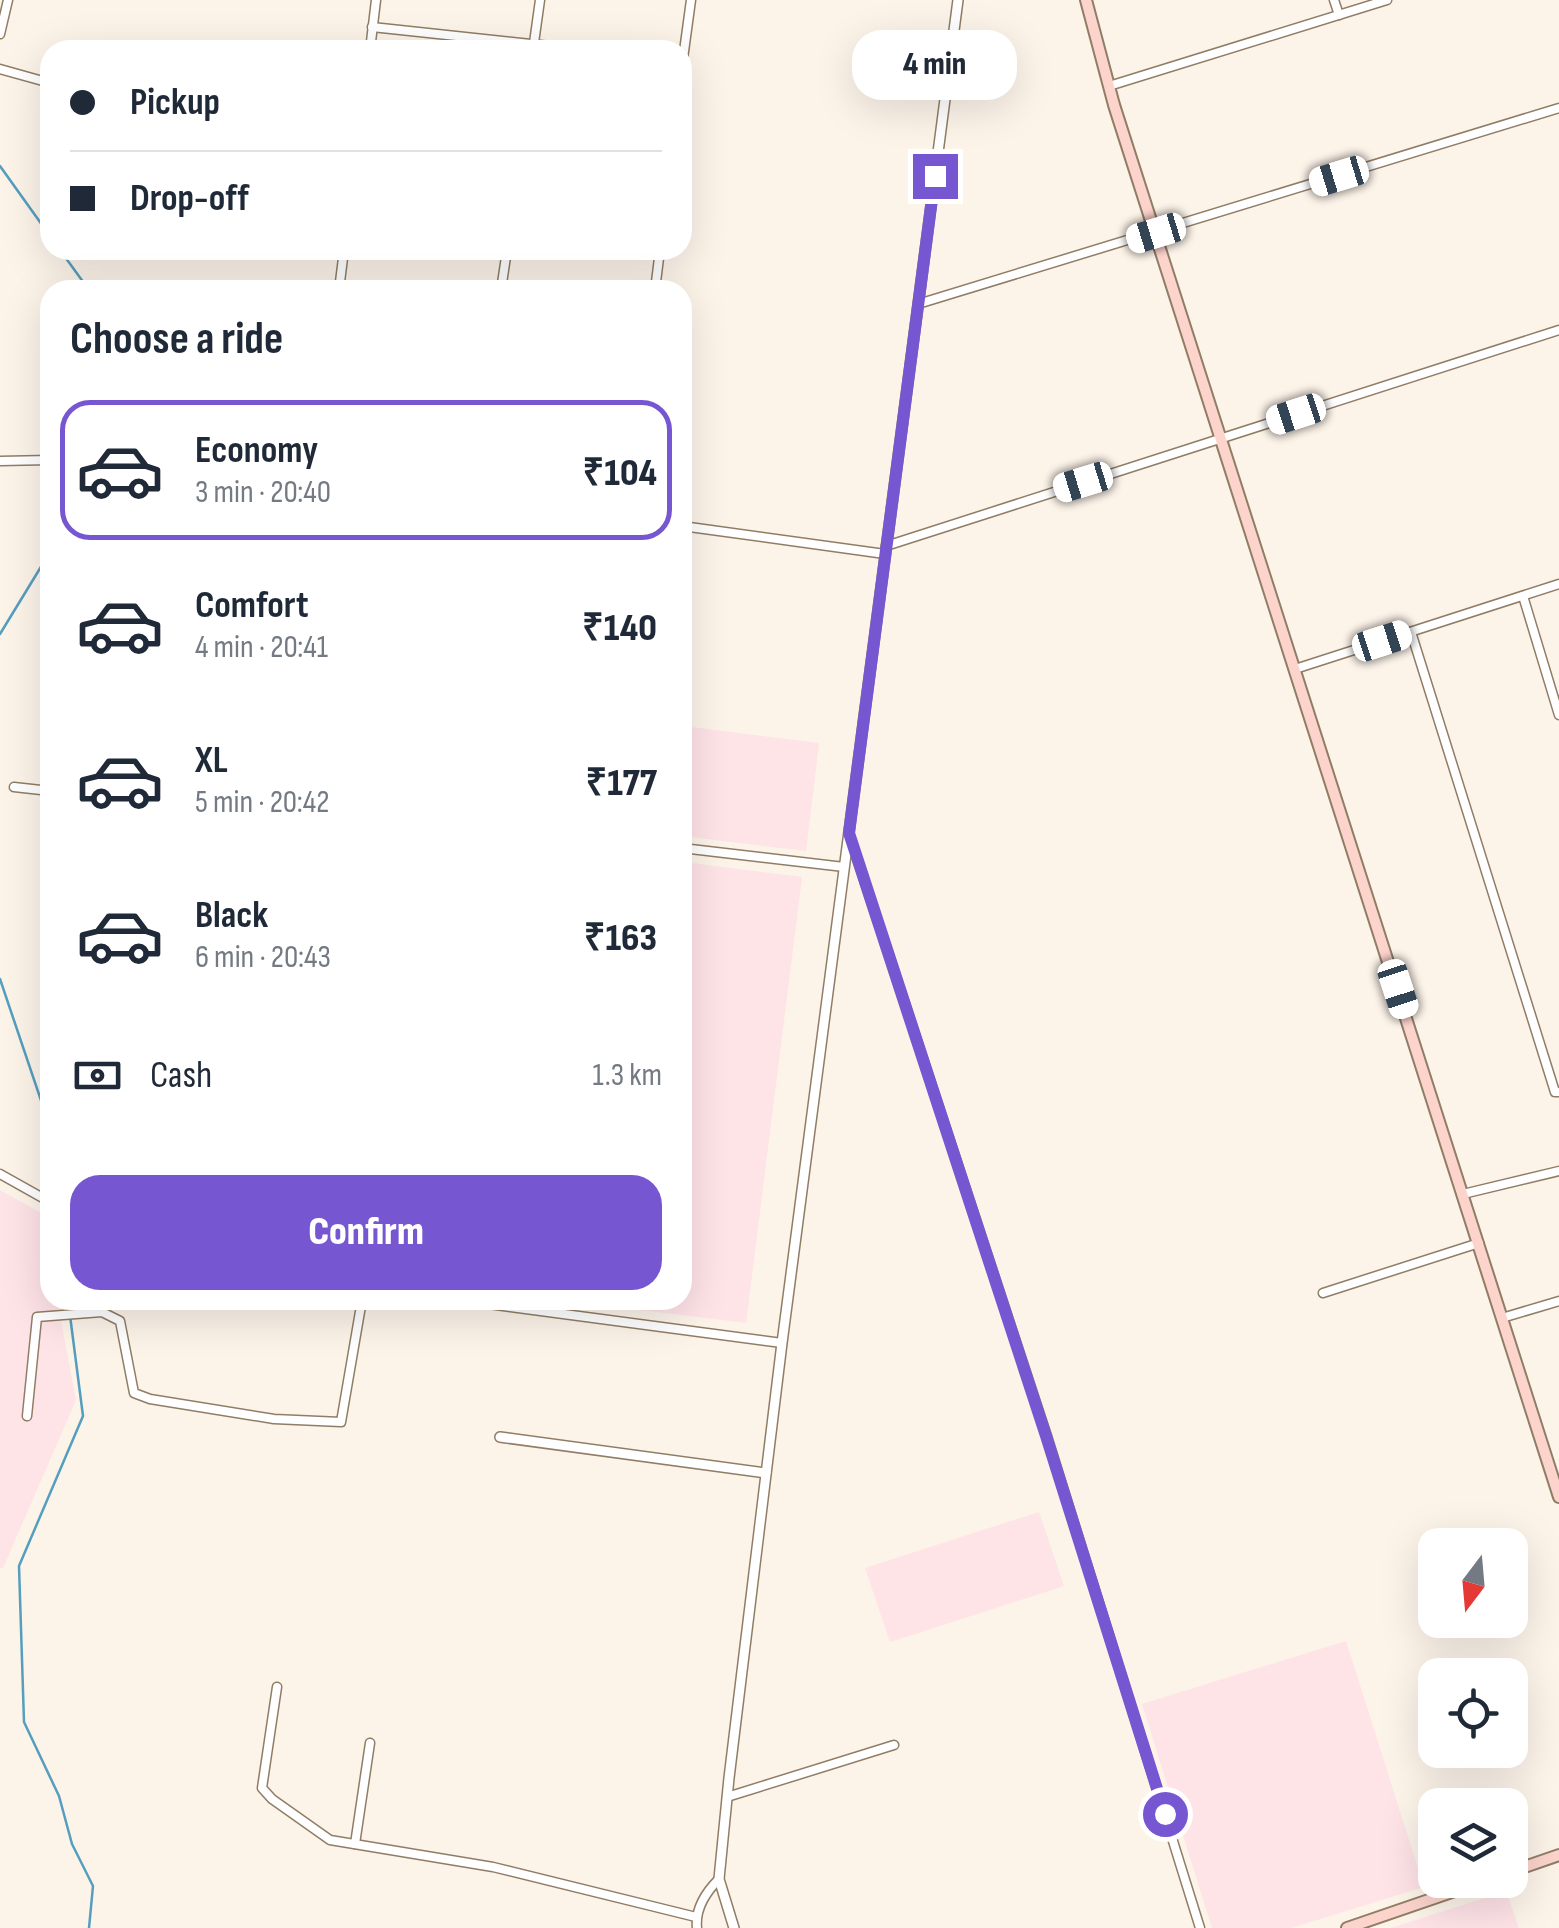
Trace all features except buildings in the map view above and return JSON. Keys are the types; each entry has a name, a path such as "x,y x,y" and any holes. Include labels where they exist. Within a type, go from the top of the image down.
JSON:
{"main road":[{"path":"1086,0 1109,86 1559,1497"},
{"path":"1528,1866 1559,1856"},
{"path":"1347,1928 1434,1898"}],"street":[{"path":"0,34 8,0"},
{"path":"371,40 376,0"},
{"path":"535,40 540,0"},
{"path":"685,40 690,0"},
{"path":"734,1928 719,1879 728,1796 782,1343 958,0"},
{"path":"1334,0 1340,15"},
{"path":"1109,86 1387,0"},
{"path":"372,27 477,40"},
{"path":"0,69 40,81"},
{"path":"918,304 1559,108"},
{"path":"692,527 885,550 1559,330"},
{"path":"0,461 40,460"},
{"path":"1296,669 1559,584"},
{"path":"1523,596 1559,715"},
{"path":"1410,632 1549,1074 1555,1092 1559,1092"},
{"path":"14,787 40,790"},
{"path":"849,833 1040,1418 1200,1928"},
{"path":"692,849 844,867"},
{"path":"1463,1194 1559,1171"},
{"path":"0,1174 40,1196"},
{"path":"1323,1293 1478,1244"},
{"path":"1502,1318 1559,1300"},
{"path":"27,1416 36,1316 102,1312 120,1321 134,1393 150,1400 274,1419 341,1422 360,1310"},
{"path":"533,1310 782,1343"},
{"path":"500,1437 766,1473"},
{"path":"277,1687 262,1788 330,1840 493,1866 696,1917"},
{"path":"355,1844 370,1743"},
{"path":"728,1796 894,1745"},
{"path":"697,1928 696,1917 706,1892 719,1879"}],"shaded area":[{"path":"692,727 819,743 806,851 692,837"},
{"path":"692,863 802,877 746,1323 641,1310 692,1310"},
{"path":"0,1190 40,1212 40,1310 59,1310 76,1400 0,1568"},
{"path":"1039,1512 1064,1586 890,1642 865,1568"},
{"path":"1346,1641 1418,1868 1418,1889 1291,1928 1212,1928 1142,1704"},
{"path":"1484,1898 1508,1898 1519,1928 1391,1928"}],"waterway":[{"path":"0,166 40,222"},
{"path":"67,260 82,280"},
{"path":"0,634 40,568"},
{"path":"0,979 40,1097"},
{"path":"69,1310 83,1416 19,1566 24,1722 59,1796 72,1844 93,1886 89,1928"}],"route":[{"path":"935,176 849,833 1165,1814"}]}
